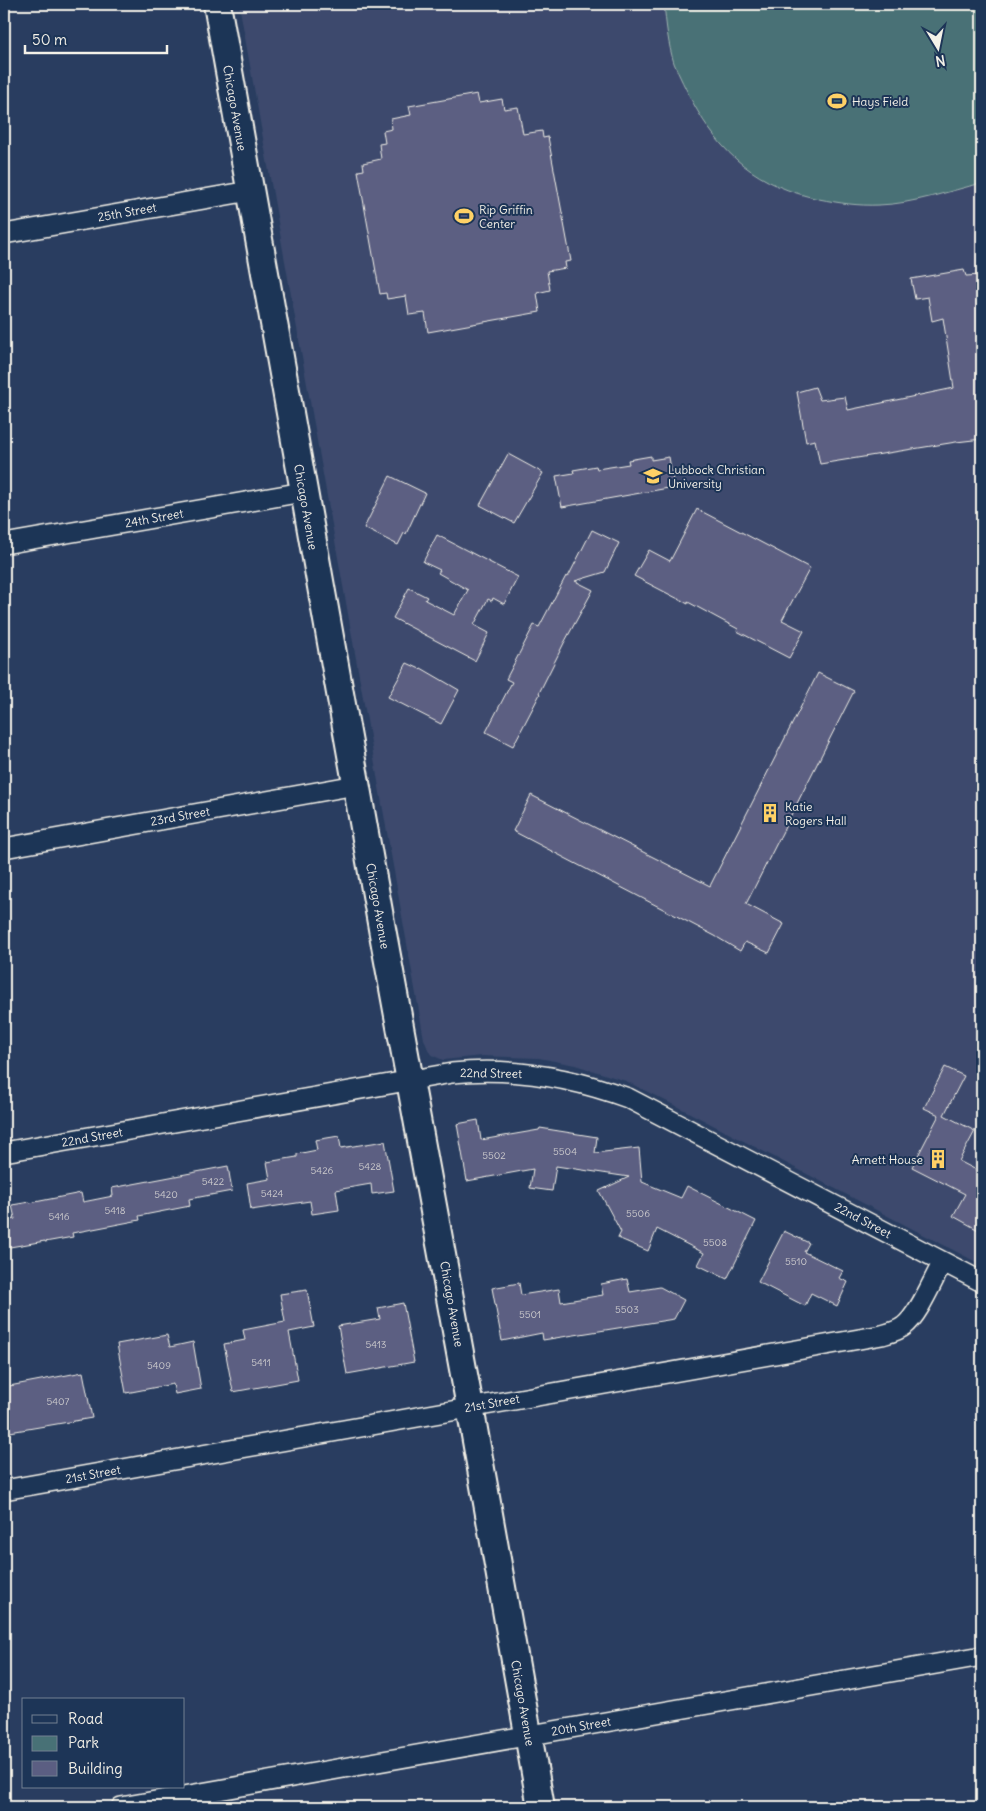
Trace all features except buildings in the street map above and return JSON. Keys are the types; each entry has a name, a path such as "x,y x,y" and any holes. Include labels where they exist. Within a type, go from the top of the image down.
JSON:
{"street":[{"name":"Chicago Avenue","path":"216,4 541,1807"},
{"name":"25th Street","path":"4,234 250,191"},
{"name":"24th Street","path":"4,544 303,492"},
{"name":"23rd Street","path":"4,848 356,785"},
{"name":"22nd Street","path":"4,1152 452,1073 498,1070 557,1078 605,1090 648,1108 982,1282"},
{"name":"21st Street","path":"4,1490 882,1335 908,1323 915,1314 943,1262"},
{"name":"20th Street","path":"121,1807 982,1656"}],"shaded area":[{"name":"Lubbock Christian University","path":"239,4 982,4 982,1265 626,1081 575,1065 539,1058 482,1056 443,1060 429,1052 424,1039"}],"green space":[{"name":"Hays Field","path":"664,4 982,4 982,183 905,202 864,205 819,199 777,186 760,177 729,152 703,120 692,101 674,63"}],"place":[{"name":"Hays Field","path":"837,101"},
{"name":"Rip Griffin Center","path":"464,216"},
{"name":"Lubbock Christian University","path":"653,476"},
{"name":"Katie Rogers Hall","path":"770,813"},
{"name":"Arnett House","path":"938,1159"}]}
